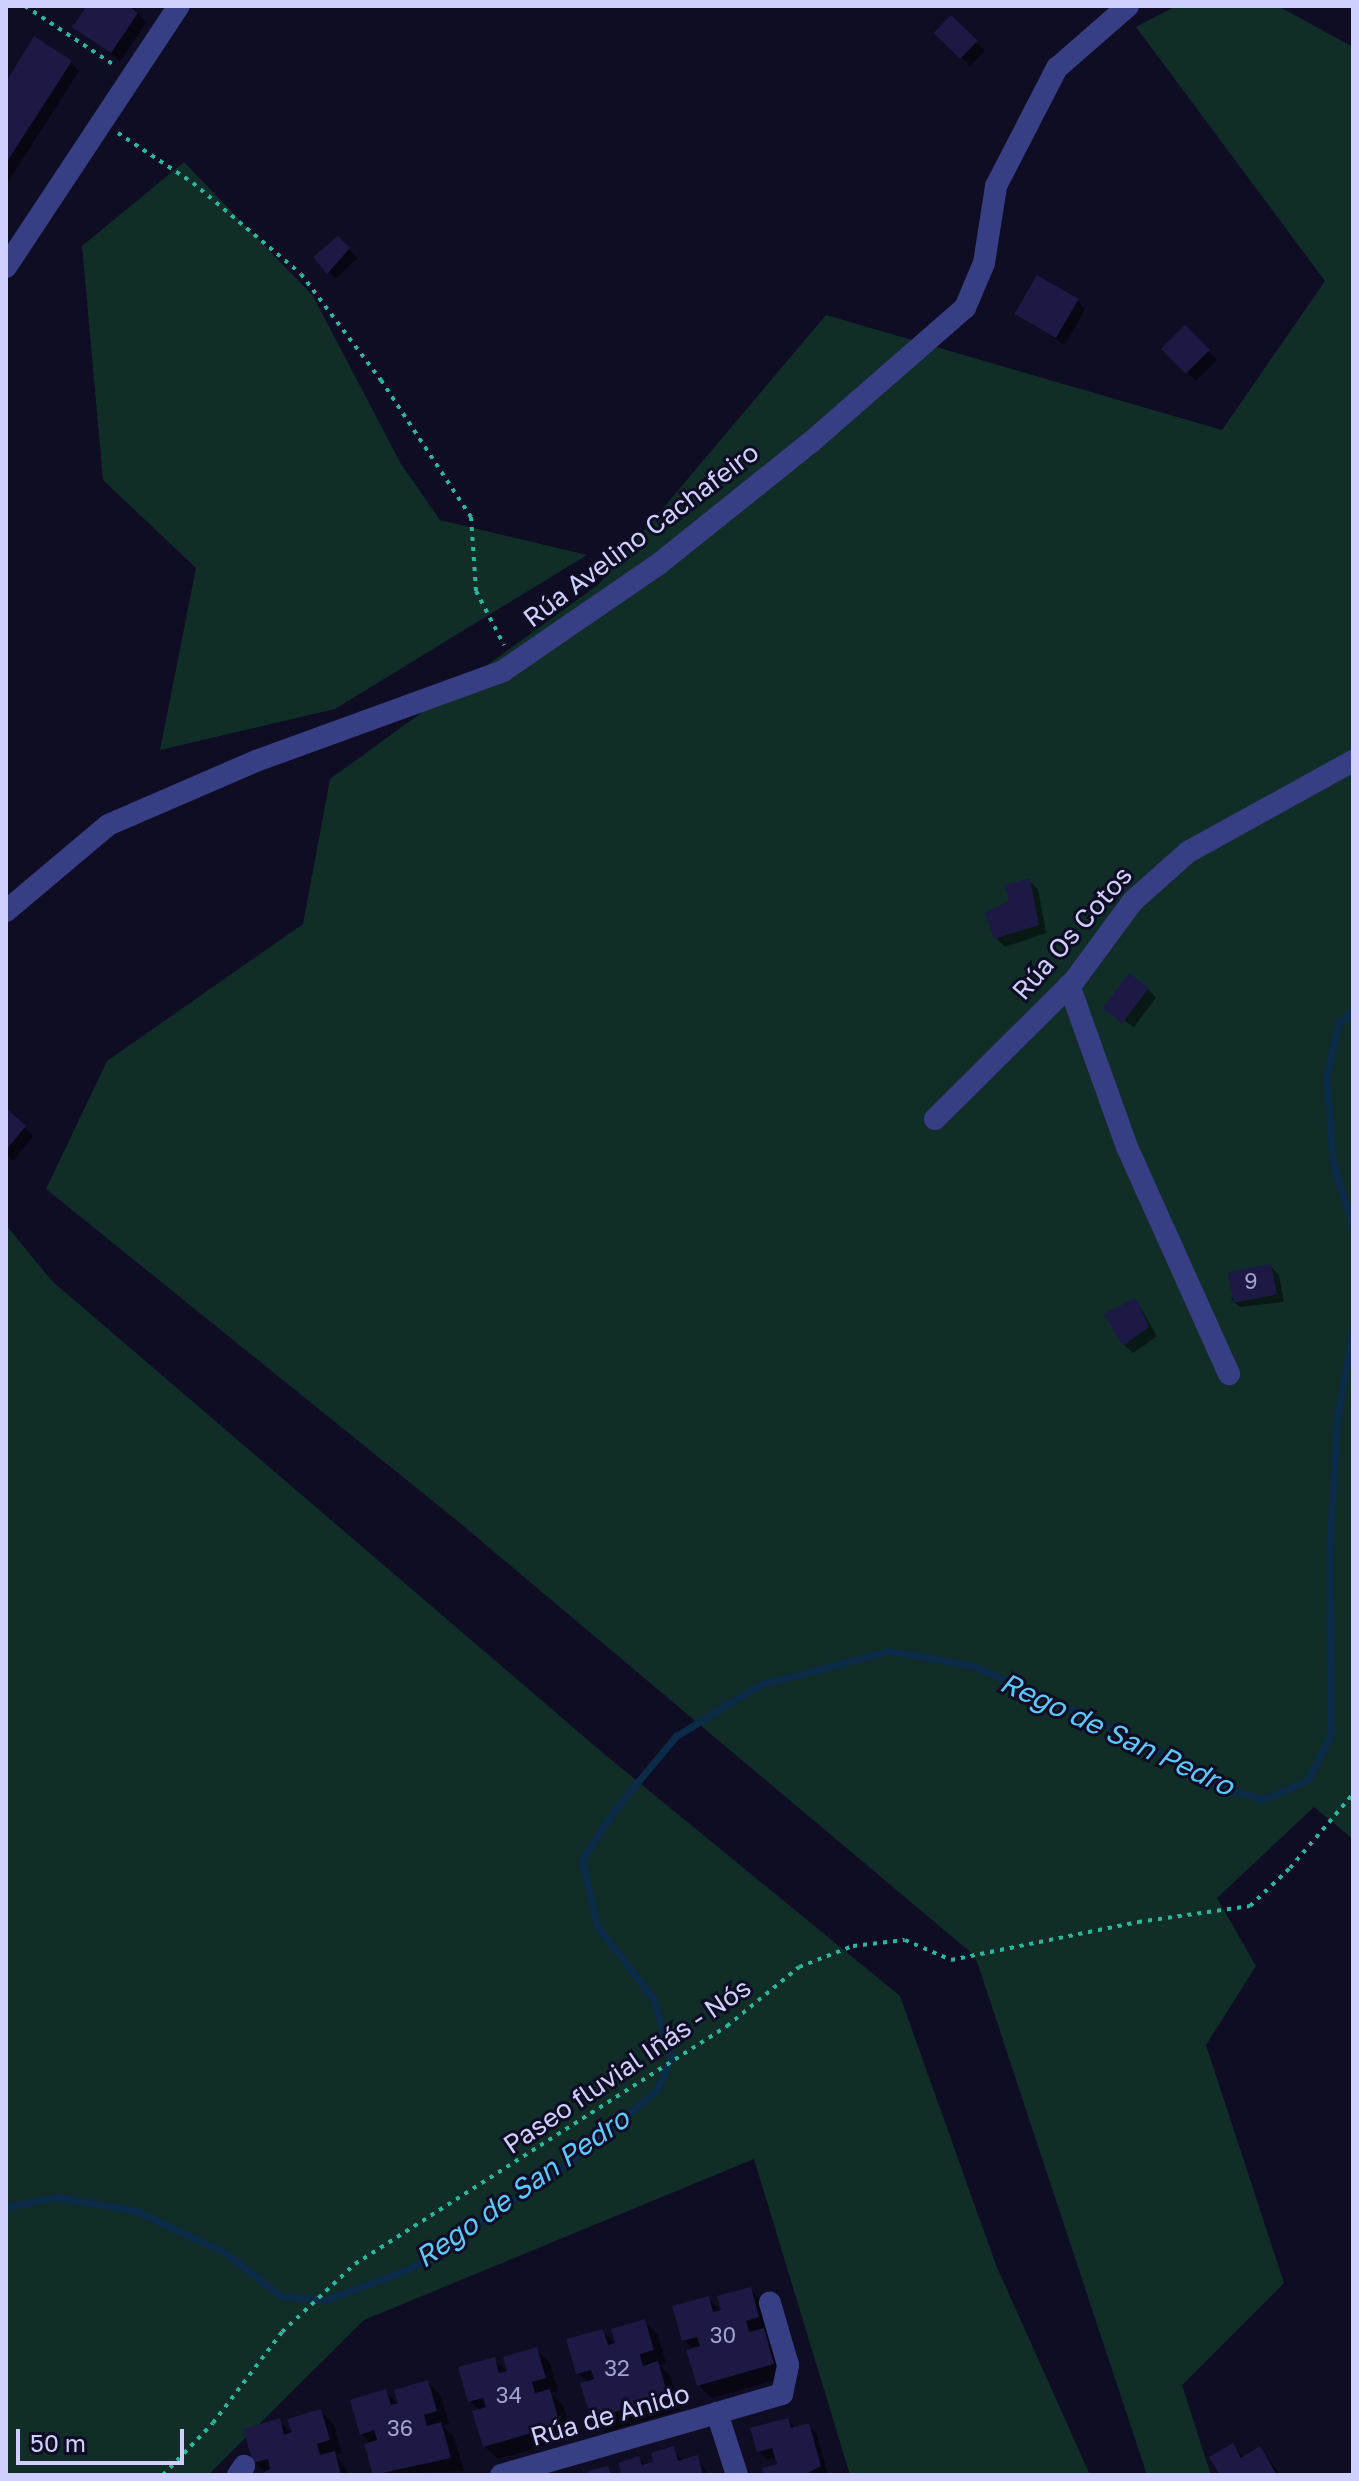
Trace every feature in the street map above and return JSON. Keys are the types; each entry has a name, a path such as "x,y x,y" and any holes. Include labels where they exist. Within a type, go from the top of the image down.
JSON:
{"street":[{"path":"6,267 179,6"},
{"name":"Rúa Avelino Cachafeiro","path":"6,911 108,825 256,761 516,662 660,563 810,443 965,308 984,263 996,186 1057,68 1128,6"},
{"name":"Rúa Os Cotos","path":"935,1119 1069,985 1133,901 1188,852 1353,761"},
{"path":"1069,985 1127,1147 1229,1374"},
{"path":"717,2413 782,2394 788,2365 770,2303"},
{"name":"Rúa de Anido","path":"501,2475 717,2413 737,2475"}],"path":[{"path":"25,6 133,77"},
{"path":"103,123 193,183 301,274 381,380 471,517 476,591 516,662"},
{"name":"Paseo fluvial Iñás - Nós","path":"163,2475 304,2311 355,2264 448,2209 727,2026 799,1967 853,1946 905,1940 951,1960 1138,1922 1250,1906 1290,1868 1353,1794"}],"green space":[{"path":"1176,6 1278,6 1353,47 1353,1839 1314,1807 1217,1898 1256,1966 1206,2045 1284,2283 1182,2385 1211,2475 1147,2475 975,1956 455,1519 46,1189 107,1061 303,924 330,779 599,584 826,315 1222,430 1325,281 1136,27"},
{"path":"184,162 313,296 401,464 440,520 587,555 335,709 160,750 196,568 103,480 82,246"},
{"path":"6,1225 52,1281 603,1753 900,1996 996,2265 1090,2475 850,2475 754,2159 364,2320 208,2475 6,2475"}],"building":[{"path":"87,6 129,6 138,13 111,53 72,27"},
{"path":"951,15 978,41 960,59 934,33"},
{"path":"34,36 72,61 6,163 6,82"},
{"path":"338,236 350,248 327,274 313,257"},
{"path":"1037,275 1079,299 1056,338 1014,314"},
{"path":"1185,325 1210,350 1186,374 1161,349"},
{"path":"1030,878 1039,925 994,939 985,913 1009,901 1004,885"},
{"path":"1129,973 1149,988 1122,1023 1103,1008"},
{"path":"6,1108 26,1126 6,1150"},
{"path":"1271,1264 1277,1294 1234,1303 1228,1272"},
{"path":"1136,1298 1149,1327 1123,1346 1104,1314"},
{"path":"751,2287 759,2317 746,2321 749,2332 764,2328 774,2364 697,2386 686,2350 700,2346 697,2337 682,2341 672,2306 709,2296 713,2312 721,2310 717,2296"},
{"path":"645,2319 654,2350 640,2354 643,2366 658,2361 668,2397 591,2419 580,2383 594,2379 591,2370 576,2374 566,2339 603,2329 608,2345 615,2343 611,2329"},
{"path":"537,2347 546,2378 532,2382 535,2393 550,2389 560,2425 483,2447 472,2411 486,2407 483,2398 468,2402 458,2367 495,2357 499,2373 507,2371 503,2357"},
{"path":"428,2380 437,2411 424,2415 427,2426 441,2422 451,2458 373,2475 364,2444 377,2440 374,2430 360,2435 350,2400 386,2389 391,2405 398,2403 394,2390"},
{"path":"321,2409 330,2440 317,2444 320,2455 335,2451 341,2475 258,2475 270,2469 268,2459 253,2463 243,2429 280,2418 284,2435 292,2432 287,2419"},
{"path":"788,2418 791,2428 809,2423 821,2466 804,2475 764,2475 762,2468 777,2464 772,2448 757,2452 750,2428"},
{"path":"1233,2443 1241,2458 1260,2446 1277,2475 1220,2475 1209,2457"},
{"path":"674,2446 678,2461 698,2455 703,2475 615,2475 621,2472 618,2463 639,2456 642,2465 653,2462 651,2453"},
{"path":"608,2466 611,2475 589,2475 588,2471"}],"waterway":[{"name":"Rego de San Pedro","path":"1353,1010 1338,1024 1326,1078 1333,1163 1353,1228"},
{"name":"Rego de San Pedro","path":"6,2207 57,2197 137,2211 225,2253 281,2296 326,2300 409,2269 572,2160 656,2091 671,2058 653,1998 597,1926 582,1860 616,1808 676,1736 759,1685 889,1651 973,1666 1124,1733 1217,1785 1263,1800 1308,1780 1331,1734 1329,1557 1337,1419 1353,1327"}]}
